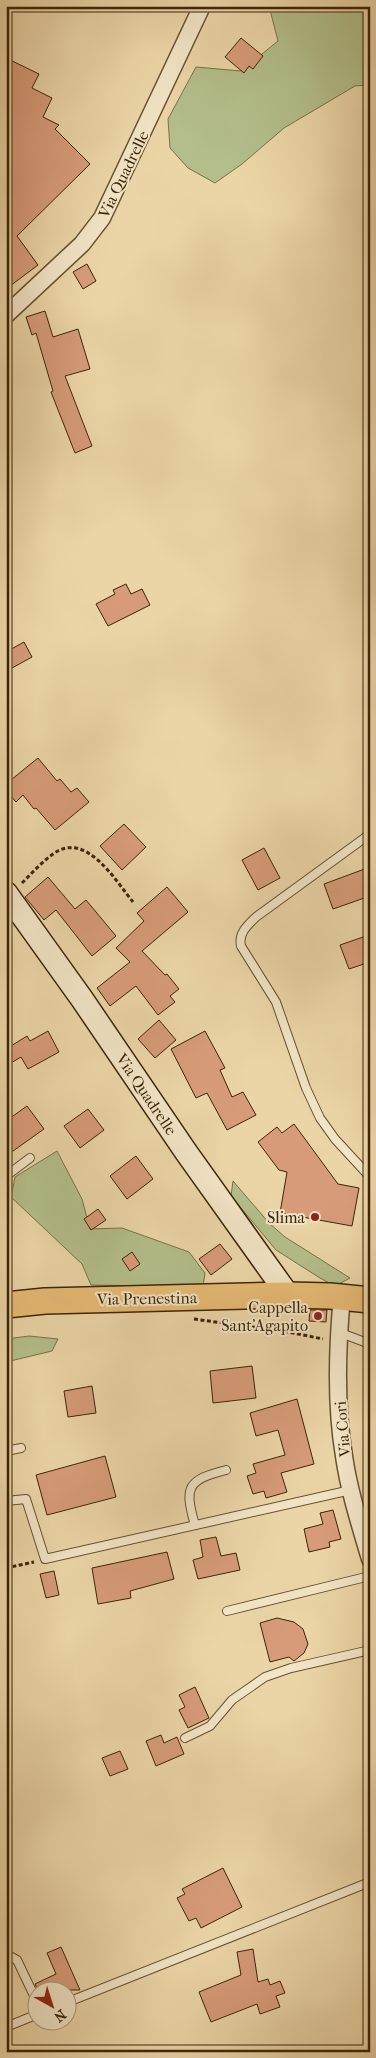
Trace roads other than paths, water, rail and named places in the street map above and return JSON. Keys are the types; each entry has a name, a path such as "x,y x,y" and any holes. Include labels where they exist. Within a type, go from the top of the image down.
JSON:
{"main road":[{"name":"Via Prenestina","path":"6,1305 45,1300 288,1295 342,1296 370,1300"}],"street":[{"name":"Via Quadrelle","path":"6,315 82,244 97,225 116,190 202,6"},
{"name":"Via Quadrelle","path":"7,894 288,1295"},
{"name":"Via Cori","path":"342,1296 338,1337 340,1432 351,1490 370,1559"}],"lane":[{"path":"370,834 262,912 246,927 240,936 241,946 267,986 280,1011 306,1088 320,1118 330,1133 370,1177"},
{"path":"6,1176 30,1158"},
{"path":"338,1337 370,1344"},
{"path":"6,1451 21,1448"},
{"path":"195,1525 188,1499 189,1491 202,1478 226,1470"},
{"path":"6,1501 26,1499 44,1559 351,1490"},
{"path":"227,1611 370,1576"},
{"path":"185,1738 210,1726 232,1700 265,1677 291,1668 370,1650"},
{"path":"78,1998 370,1882"},
{"path":"6,1954 17,1960 28,1983"},
{"path":"6,2027 28,2018"}],"place":[{"name":"Slima","path":"315,1217"},
{"name":"Cappella Sant'Agapito","path":"318,1316"}]}
